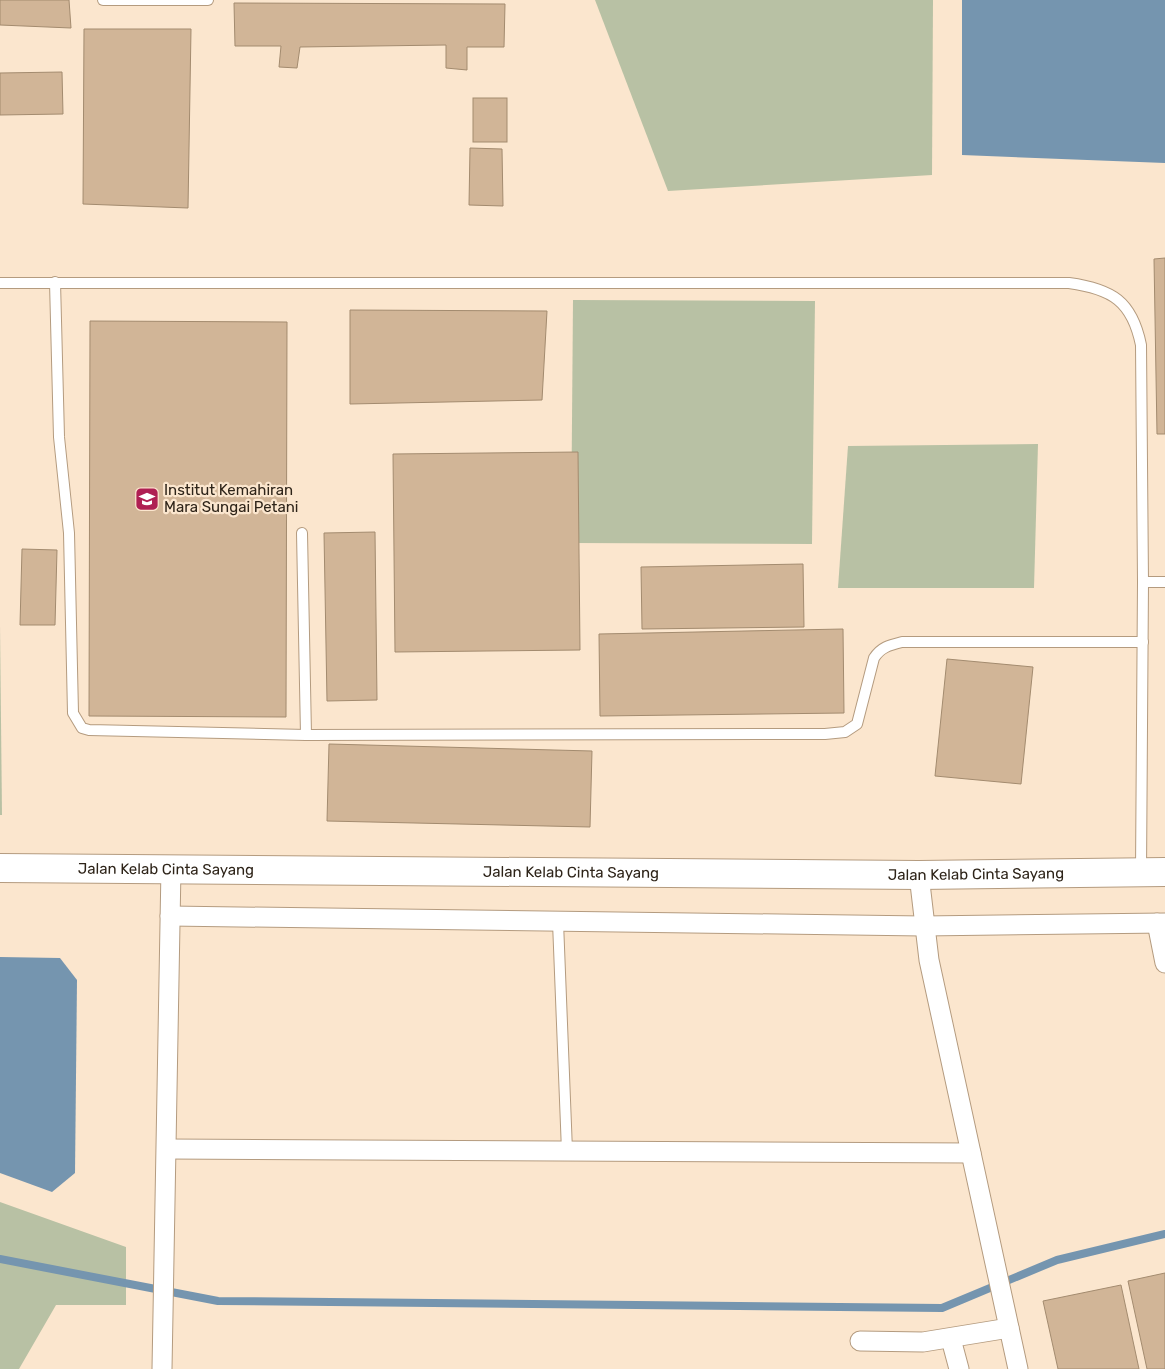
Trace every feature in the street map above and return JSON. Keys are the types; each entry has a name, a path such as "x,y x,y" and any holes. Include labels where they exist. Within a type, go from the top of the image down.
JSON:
{"main road":[{"name":"Jalan Kelab Cinta Sayang","path":"0,868 171,868 556,874 1157,874"}],"street":[{"path":"162,1369 171,868"},
{"path":"919,875 923,926 1018,1369"},
{"path":"170,916 923,926 1161,923 1165,963"},
{"path":"167,1149 971,1153"},
{"path":"860,1340 923,1342 951,1339 1009,1328"},
{"path":"951,1339 959,1369"}],"lane":[{"path":"103,0 208,0"},
{"path":"56,282 59,437 70,534 73,713 82,728 89,730 306,735 845,732 857,724 874,658 879,650 890,645 902,642 1143,642"},
{"path":"0,283 1069,283 1095,286 1119,299 1128,308 1134,319 1141,345 1143,642 1157,874"},
{"path":"302,533 306,735"},
{"path":"1143,582 1165,582"},
{"path":"558,922 567,1151"}],"green space":[{"path":"595,0 933,0 932,175 668,191"},
{"path":"573,300 815,301 812,544 571,543"},
{"path":"1038,444 1034,588 838,588 848,446"},
{"path":"0,624 2,815 0,815"},
{"path":"0,1202 126,1247 126,1305 56,1305 19,1369 0,1369"}],"water":[{"path":"962,0 1165,0 1165,163 962,155"},
{"path":"0,957 60,958 77,980 75,1173 52,1192 0,1173"}],"building":[{"path":"0,0 69,0 71,28 0,25"},
{"path":"234,3 505,4 504,47 467,47 467,70 446,68 446,45 300,47 297,68 279,67 281,46 235,46"},
{"path":"84,29 191,29 188,208 83,204"},
{"path":"62,72 63,114 0,115 0,73"},
{"path":"473,98 507,98 507,142 473,142"},
{"path":"470,148 502,149 503,206 469,205"},
{"path":"1165,258 1165,434 1157,434 1154,259"},
{"path":"350,310 547,311 542,400 350,404"},
{"path":"90,321 287,322 286,717 89,716"},
{"path":"578,452 580,650 395,652 393,454"},
{"path":"375,532 377,700 327,701 324,533"},
{"path":"22,549 57,550 55,625 20,625"},
{"path":"803,564 804,627 642,629 641,567"},
{"path":"843,629 844,713 600,716 599,634"},
{"path":"947,659 1033,667 1021,784 935,776"},
{"path":"329,744 592,751 590,827 327,821"},
{"path":"1165,1273 1165,1369 1147,1369 1128,1281"},
{"path":"1121,1285 1139,1369 1058,1369 1043,1301"}],"waterway":[{"path":"0,1259 218,1301 942,1308 1057,1260 1165,1234"}],"place":[{"name":"Institut Kemahiran Mara Sungai Petani","path":"147,499"}]}
